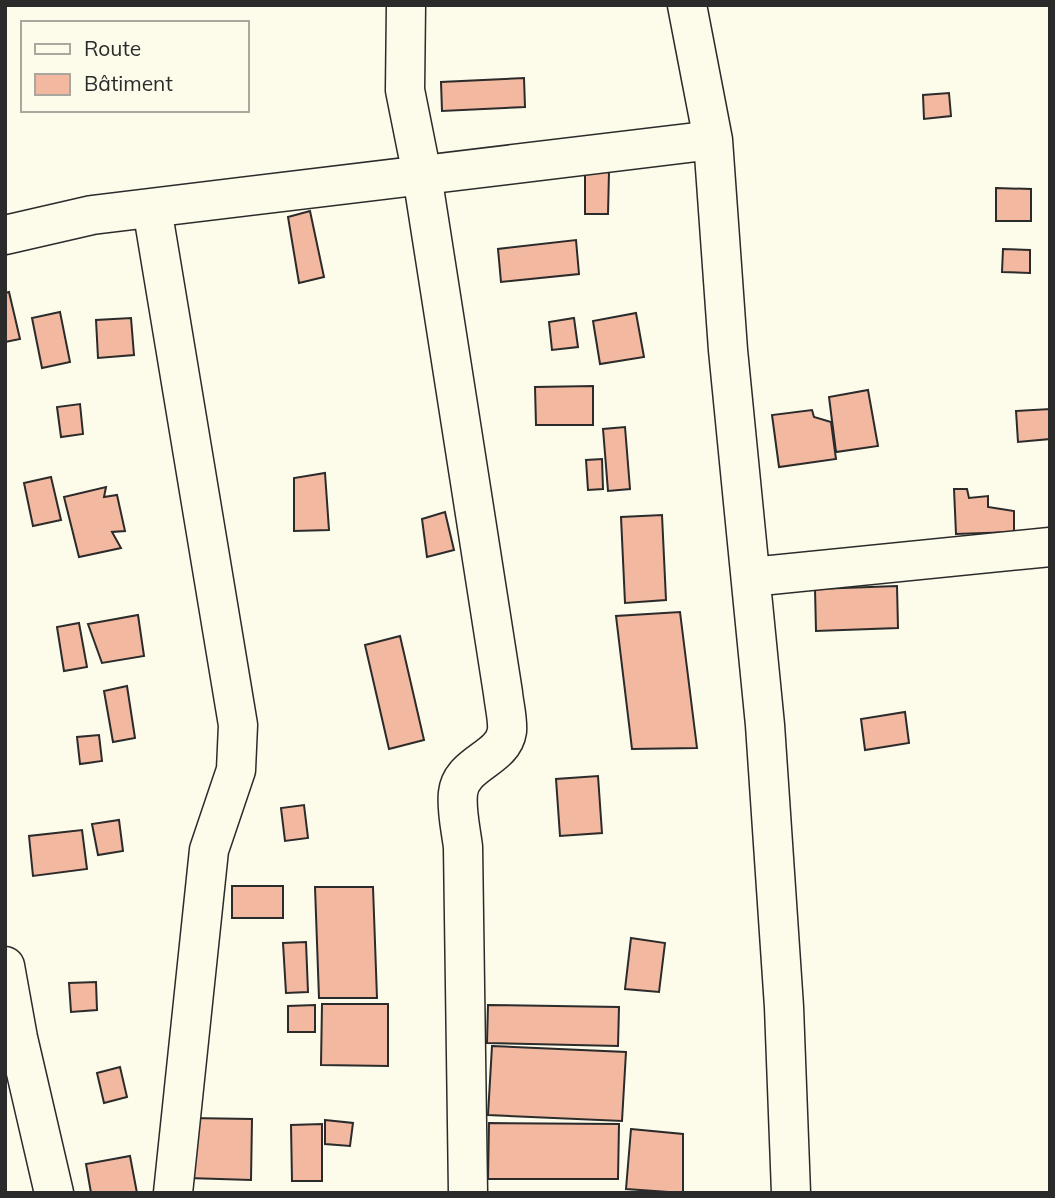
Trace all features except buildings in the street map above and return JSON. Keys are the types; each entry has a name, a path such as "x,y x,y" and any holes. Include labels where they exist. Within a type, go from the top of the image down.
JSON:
{"street":[{"path":"406,5 405,90 422,174 507,731 500,746 471,769 462,780 458,792 463,847 468,1193"},
{"path":"687,5 713,140 728,350 765,725 791,1193"},
{"path":"5,235 92,215 713,140"},
{"path":"152,208 239,725 236,770 209,850 173,1193"},
{"path":"751,577 1050,547"},
{"path":"5,965 18,1038 54,1193"}]}
